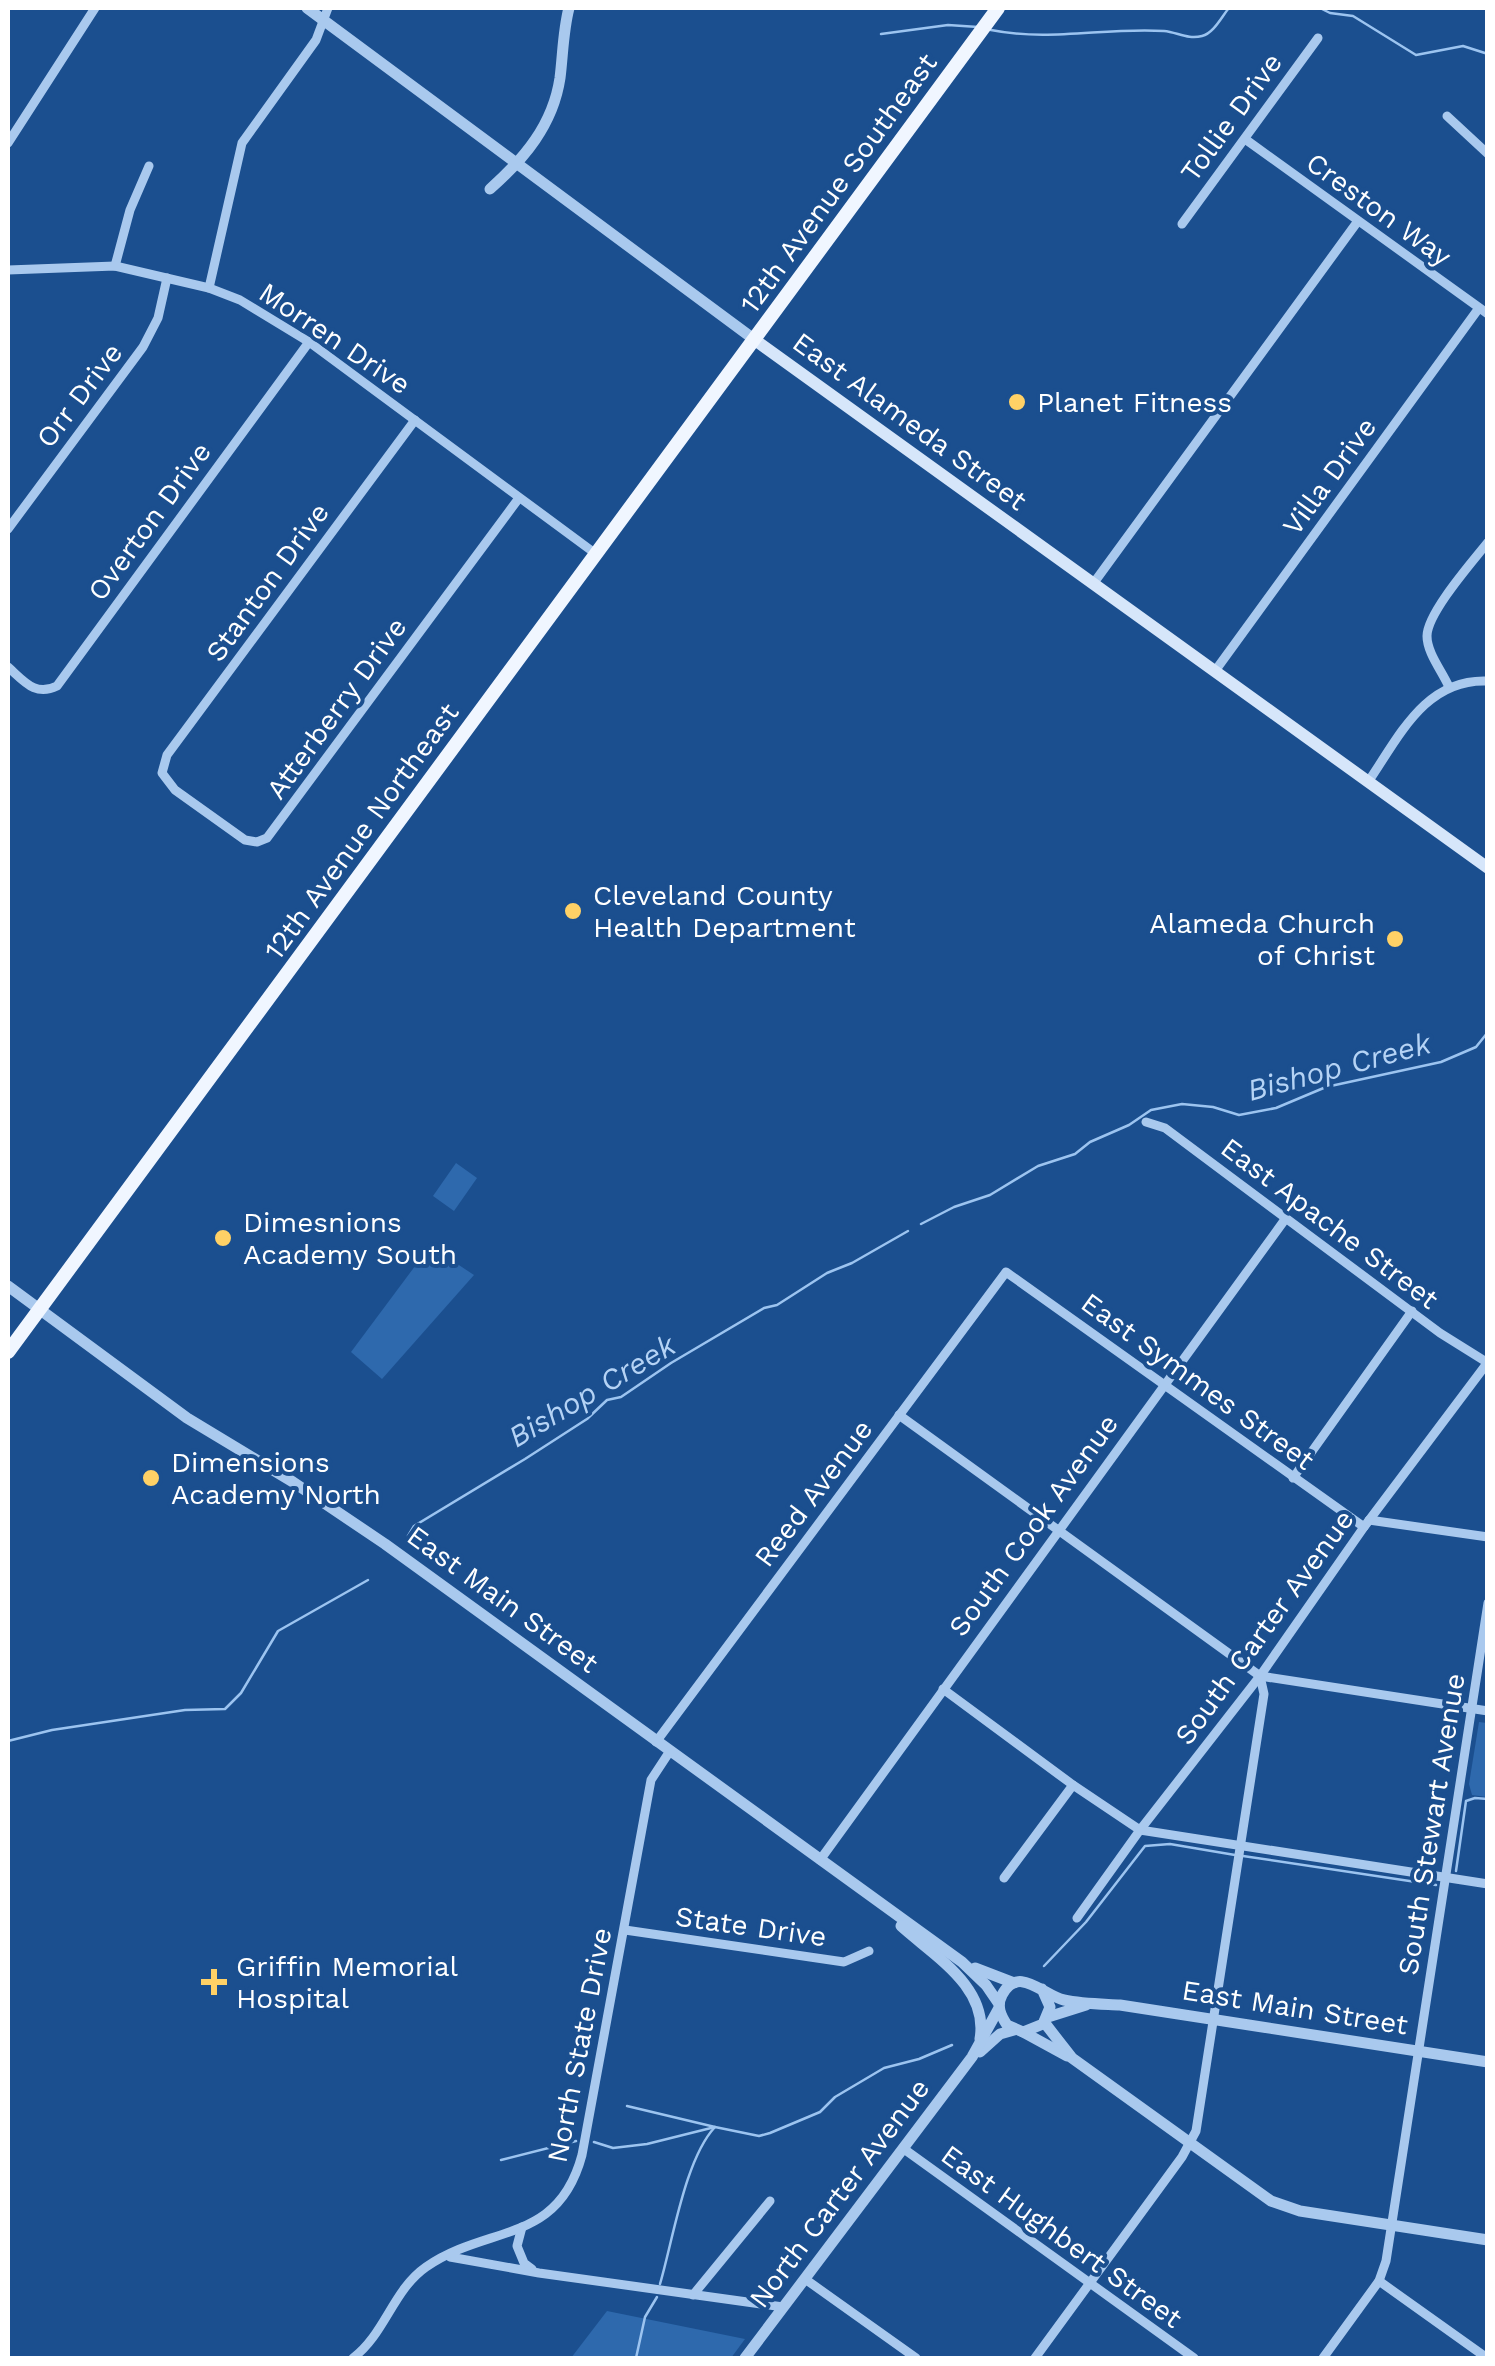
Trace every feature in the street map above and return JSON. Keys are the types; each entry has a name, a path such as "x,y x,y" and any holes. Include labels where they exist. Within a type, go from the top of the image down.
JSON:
{"main road":[{"name":"12th Avenue Southeast","path":"755,340 998,8"},
{"name":"12th Avenue Northeast","path":"8,1352 755,340"},
{"name":"East Alameda Street","path":"755,340 1488,868"}],"street":[{"path":"8,143 95,8"},
{"name":"East Alameda Street","path":"307,8 325,13 755,340"},
{"path":"490,189 518,162 546,124 560,80 562,38 569,8"},
{"path":"210,288 244,138 316,40 325,13"},
{"name":"Tollie Drive","path":"1182,224 1318,38"},
{"path":"1447,116 1488,154"},
{"name":"Creston Way","path":"1245,139 1483,311"},
{"path":"114,266 130,210 150,166"},
{"path":"1094,584 1358,221"},
{"name":"Morren Drive","path":"8,270 114,266 210,288 265,313 596,554"},
{"name":"Orr Drive","path":"8,529 143,347 158,318 167,278"},
{"name":"Villa Drive","path":"1215,671 1483,311"},
{"name":"Overton Drive","path":"10,669 36,690 56,686 309,342"},
{"name":"Stanton Drive","path":"162,773 166,755 415,420"},
{"name":"Atterberry Drive","path":"162,773 175,790 237,836 251,842 267,838 520,498"},
{"path":"1449,687 1432,653 1427,632 1436,612 1488,542"},
{"path":"1368,782 1424,703 1449,687 1488,680"},
{"name":"East Apache Street","path":"1146,1122 1165,1128 1487,1363"},
{"name":"South Cook Avenue","path":"820,1860 1286,1218"},
{"name":"East Symmes Street","path":"1006,1272 1293,1478 1367,1524 1488,1537"},
{"name":"Reed Avenue","path":"656,1742 1006,1272"},
{"name":"East Main Street","path":"8,1286 187,1418 385,1544 962,1962 986,1985 999,2006"},
{"path":"1293,1478 1412,1311"},
{"name":"South Carter Avenue","path":"1076,1918 1260,1676 1487,1363"},
{"path":"899,1415 1260,1676 1488,1712"},
{"name":"South Stewart Avenue","path":"1378,2282 1392,2226 1488,1603"},
{"path":"1035,2358 1190,2144 1196,2130 1264,1694 1260,1676"},
{"path":"943,1689 1140,1830 1488,1884"},
{"name":"North State Drive","path":"354,2358 376,2336 416,2275 446,2256 522,2227 564,2200 576,2178 626,1930 651,1780 670,1752"},
{"path":"1004,1878 1072,1785"},
{"path":"860,1890 968,1986 981,2017 979,2044"},
{"name":"State Drive","path":"626,1930 844,1962 869,1951"},
{"name":"East Main Street","path":"962,1962 1014,1984"},
{"path":"1072,2058 1046,2020 1048,1997 1042,1989 1028,1982 1014,1984 1002,1995 999,2006 1007,2025 1072,2058 1270,2201 1300,2211 1488,2240"},
{"name":"East Main Street","path":"1042,1989 1066,2001 1213,2019 1488,2062"},
{"name":"East Main Street","path":"1046,2020 1094,2003"},
{"name":"North Carter Avenue","path":"745,2358 972,2057 999,2006"},
{"path":"1018,2031 1032,2031 1046,2020"},
{"name":"North Carter Avenue","path":"972,2057 1000,2034 1018,2031"},
{"name":"East Hughbert Street","path":"904,2149 1194,2358"},
{"path":"692,2295 770,2201"},
{"path":"522,2227 517,2246 524,2263 539,2273"},
{"path":"446,2256 783,2307"},
{"path":"805,2279 916,2358"},
{"path":"1322,2358 1378,2282 1487,2358"}],"shaded area":[{"path":"456,1163 477,1178 454,1211 433,1196"},
{"path":"430,1246 474,1275 382,1379 351,1352"},
{"path":"1479,1722 1487,1723 1487,1797 1472,1795 1469,1784"},
{"path":"607,2311 745,2339 731,2358 571,2358"}],"waterway":[{"path":"991,30 1035,35 1164,31 1197,37 1210,31 1229,8"},
{"path":"1320,8 1353,16 1416,55 1463,46 1488,54"},
{"path":"881,34 948,25 978,27"},
{"name":"Bishop Creek","path":"921,1224 990,1195 1038,1166 1075,1154 1151,1110 1182,1104 1239,1115 1276,1108 1326,1087 1441,1062 1476,1047 1488,1032"},
{"name":"Bishop Creek","path":"408,1536 414,1526 587,1419 607,1400 621,1397 764,1308 777,1305 827,1273 908,1231"},
{"name":"Bishop Creek","path":"8,1741 52,1730 185,1710 225,1709 241,1693 278,1631 368,1580"},
{"path":"1456,1871 1466,1801 1488,1799"},
{"path":"1044,1966 1086,1922 1145,1846 1170,1844 1235,1855"},
{"path":"1243,1856 1436,1885"},
{"path":"594,2142 613,2148 647,2144 715,2127 759,2136 820,2112 835,2097 884,2068 952,2045"},
{"path":"627,2106 715,2127 688,2179 660,2284"},
{"path":"501,2160 576,2141"},
{"path":"636,2358 645,2317 657,2297"}],"place":[{"name":"Planet Fitness","path":"1017,402"},
{"name":"Cleveland County Health Department","path":"573,911"},
{"name":"Alameda Church of Christ","path":"1395,939"},
{"name":"Dimesnions Academy South","path":"223,1238"},
{"name":"Dimensions Academy North","path":"151,1478"},
{"name":"Griffin Memorial Hospital","path":"214,1982"}]}
